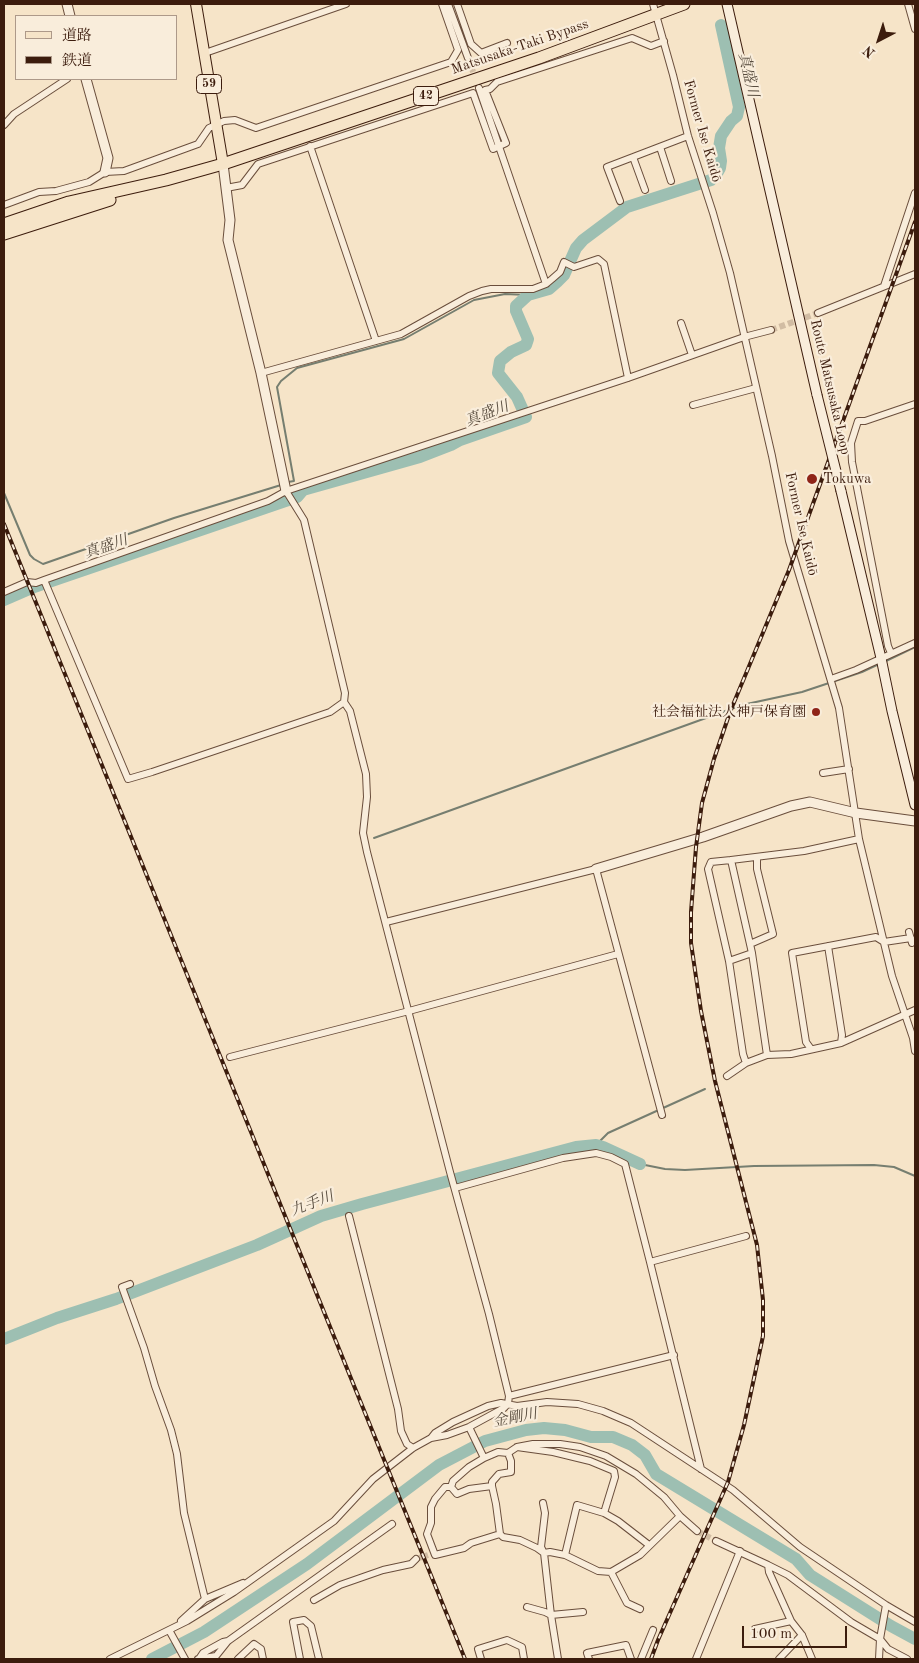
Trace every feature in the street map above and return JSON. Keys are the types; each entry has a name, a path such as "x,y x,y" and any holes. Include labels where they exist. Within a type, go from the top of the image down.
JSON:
{"highway":[{"name":"Matsusaka-Taki Bypass","path":"4,234 166,180 223,164 539,58 655,9 684,4"},
{"name":"Matsusaka-Taki Bypass","path":"4,224 69,202 166,180"}],"main road":[{"name":"59","path":"196,4 223,164"},
{"name":"Route Matsusaka Loop","path":"727,4 816,395 841,491 914,794 915,805"},
{"path":"86,80 108,158 105,172"},
{"path":"223,164 230,220 228,240 261,373 285,486"},
{"path":"596,869 703,837 798,804 810,802 856,813 915,821"}],"street":[{"path":"204,52 346,4"},
{"path":"4,205 39,192 89,182 105,172 124,170 198,144 209,128 216,124 235,120 256,128 451,62 458,50 442,4"},
{"path":"448,4 468,58"},
{"path":"457,4 471,44 481,53 507,43"},
{"path":"908,4 915,30"},
{"name":"Former Ise Kaidō","path":"655,9 688,136 730,273 772,456 789,541 839,708 859,839 892,976 915,1051"},
{"path":"226,188 242,185 258,164 473,93 493,149 506,143 485,90 490,89 497,82 632,38 651,46 664,41"},
{"path":"4,124 14,114 65,80"},
{"path":"479,88 546,284"},
{"path":"620,201 607,167 688,136"},
{"path":"310,146 376,341"},
{"path":"660,147 671,181"},
{"path":"633,157 645,190"},
{"path":"884,286 915,193"},
{"path":"261,373 401,334 469,296 482,291 491,289 533,289 546,284 560,272 564,262 574,267 598,259 604,264 628,378"},
{"path":"818,313 915,274"},
{"path":"681,323 692,355"},
{"path":"4,592 27,582 44,580 268,501 285,486 520,414 744,337 771,330"},
{"path":"693,405 756,388"},
{"path":"891,653 888,646 852,462 851,443 858,421 865,421 915,404"},
{"path":"181,1622 187,1621 247,1583 334,1521 373,1479 413,1448 431,1438 471,1429 504,1408 508,1404 509,1396 363,833 367,797 366,774 350,711 344,702 345,693 304,520 285,486"},
{"path":"44,580 128,778 161,769 330,712 344,702"},
{"path":"831,679 856,670 915,643"},
{"path":"823,773 849,769"},
{"path":"746,1063 729,962 708,869 712,862 804,851 859,839"},
{"path":"750,944 773,934 757,869 757,858"},
{"path":"731,860 752,953 767,1055"},
{"path":"386,922 596,869 662,1115"},
{"path":"811,1049 806,1042 792,953 876,937 884,942 911,938"},
{"path":"828,946 842,1036 841,1043"},
{"path":"729,962 752,953"},
{"path":"230,1057 618,954"},
{"path":"726,1076 746,1063 767,1055 791,1054 841,1043 915,1010"},
{"path":"455,1188 581,1154 596,1153 611,1157 625,1164 701,1469"},
{"path":"349,1216 398,1409 401,1431 407,1444 413,1448"},
{"path":"650,1262 746,1236"},
{"path":"130,1284 122,1287 171,1430 177,1454 184,1513 205,1599"},
{"path":"509,1396 674,1355"},
{"path":"431,1438 435,1433 453,1422 501,1402 517,1406 547,1402 578,1404 603,1411 631,1423 733,1490 800,1547 886,1605 915,1622"},
{"path":"471,1429 484,1458"},
{"path":"451,1487 453,1481 469,1467 498,1452 508,1453 517,1446 560,1444 580,1447 606,1456 636,1474 664,1497 680,1516 697,1531"},
{"path":"517,1446 590,1461 614,1471 615,1478 604,1513"},
{"path":"508,1453 511,1461 511,1472 500,1474 492,1482 500,1534 503,1538 520,1540 544,1553 550,1552 565,1555 598,1571 611,1572 640,1555 680,1516"},
{"path":"492,1486 469,1489 457,1494 451,1487 445,1487 435,1498 431,1507 431,1523 427,1534 432,1555 464,1548 471,1543 500,1534"},
{"path":"543,1503 545,1513 541,1547 544,1553 558,1659"},
{"path":"565,1555 576,1504 604,1513 618,1521 649,1545"},
{"path":"199,1659 216,1658 228,1641 392,1524"},
{"path":"716,1541 788,1575 851,1622 880,1639 888,1649 907,1659"},
{"path":"696,1659 740,1551"},
{"path":"314,1600 340,1585 383,1570 411,1564 416,1559"},
{"path":"768,1565 769,1572 791,1622 802,1635 812,1659"},
{"path":"611,1572 627,1603 640,1609"},
{"path":"110,1659 169,1630 181,1622 205,1599 240,1583 247,1583"},
{"path":"879,1659 880,1639 886,1605"},
{"path":"527,1607 551,1615 583,1612"},
{"path":"300,1659 293,1622 304,1620 311,1626 319,1659"},
{"path":"755,1629 791,1622"},
{"path":"169,1630 185,1659"},
{"path":"641,1659 653,1630"},
{"path":"778,1659 802,1635"},
{"path":"481,1659 478,1648 507,1640 522,1647 524,1659"},
{"path":"199,1659 203,1653 228,1641"},
{"path":"238,1659 254,1644 261,1649 263,1659"},
{"path":"588,1659 587,1652 626,1645 631,1659"}],"waterway":[{"name":"真盛川","path":"4,600 34,587 297,497 303,490 420,457 460,440 526,417 517,397 498,373 500,361 511,352 526,345 528,339 516,311 516,306 528,295 549,289 557,282 564,275 576,248 583,240 627,207 711,180 720,168 719,148 721,136 731,121 737,116 739,107 721,25"},
{"path":"288,482 294,481 277,387 281,381 297,368 404,339 474,300 505,294 528,295"},
{"path":"4,493 30,555 43,564 174,518 281,485"},
{"path":"886,661 915,647"},
{"path":"374,838 742,705 802,692 862,672 879,664"},
{"path":"596,1145 608,1133 705,1089"},
{"name":"九手川","path":"4,1339 57,1318 116,1299 257,1245 321,1216 362,1204 576,1147 596,1145 640,1164"},
{"path":"640,1164 665,1169 685,1170 754,1166 874,1165 894,1167 915,1176"},
{"name":"金剛川","path":"152,1659 204,1632 307,1564 439,1465 485,1441 526,1430 544,1428 565,1430 591,1437 613,1437 632,1445 645,1455 656,1474 796,1559 810,1575 915,1639"}],"tunnel":[{"path":"468,58 476,80"},
{"path":"771,330 818,313"},
{"path":"697,1531 716,1541"},
{"path":"416,1559 428,1555"}],"railway":[{"path":"651,1659 728,1482 744,1425 763,1336 763,1300 757,1245 715,1081 701,1011 691,943 691,912 696,847 702,803 730,712 789,570 915,222"},
{"path":"4,524 465,1659"}],"place":[{"name":"Tokuwa","path":"812,479"},
{"name":"社会福祉法人神戸保育園","path":"816,712"}]}
